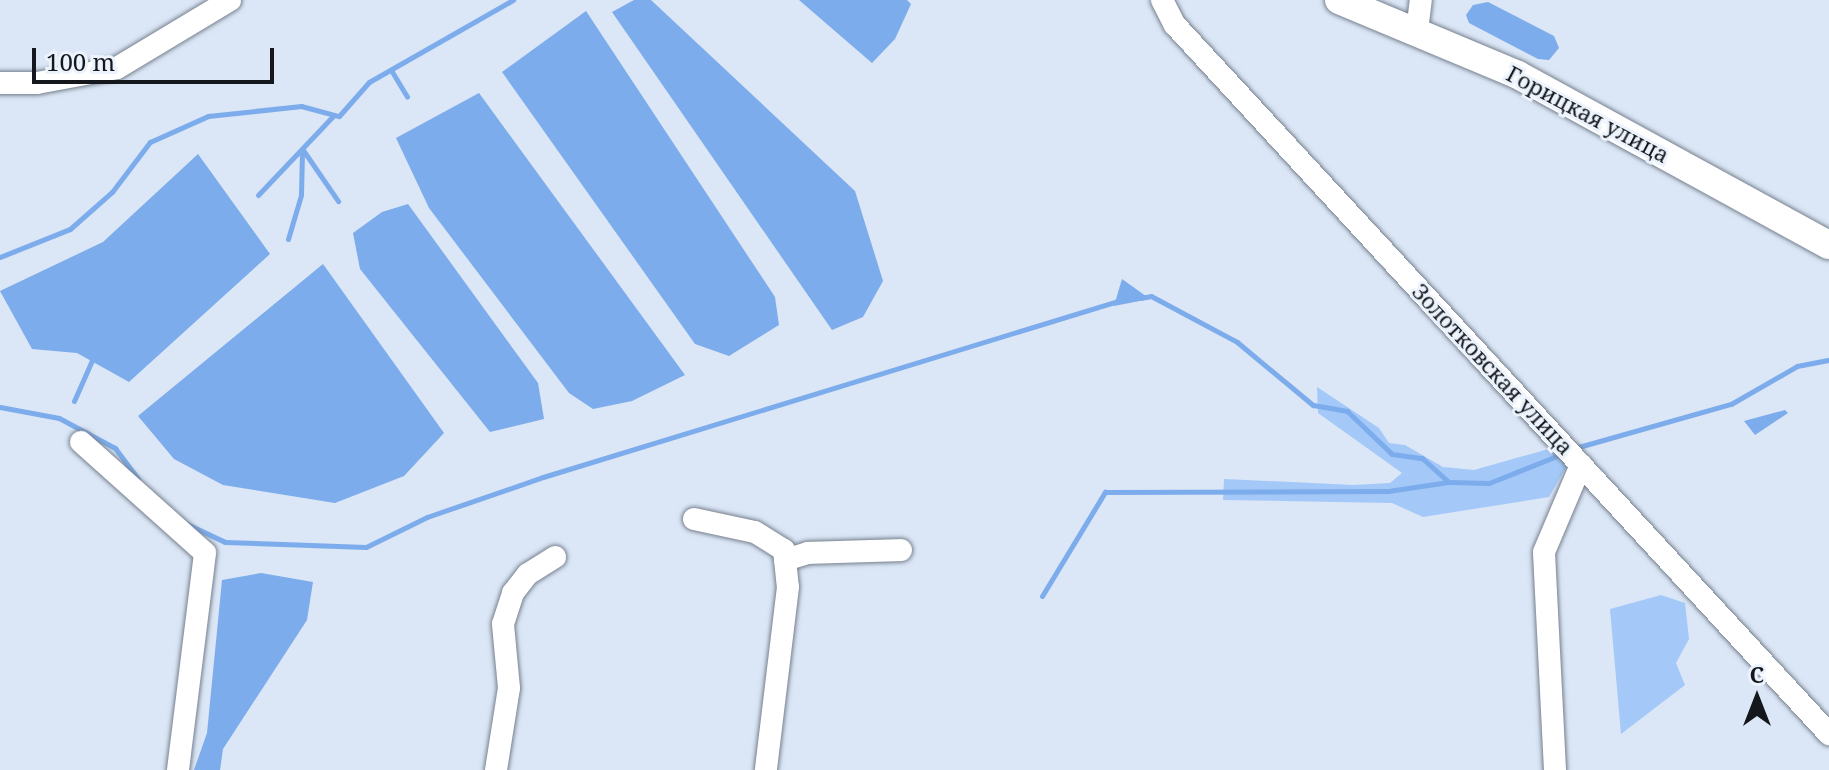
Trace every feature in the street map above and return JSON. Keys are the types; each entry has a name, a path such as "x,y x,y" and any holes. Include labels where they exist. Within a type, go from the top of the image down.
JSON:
{"main road":[{"name":"Горицкая улица","path":"1339,0 1518,75 1829,245"}],"street":[{"path":"0,83 37,83 117,68 230,0"},
{"name":"Золотковская улица","path":"1162,0 1175,25 1829,734"},
{"path":"1417,31 1421,0"},
{"path":"81,442 205,553 178,770"},
{"path":"1555,770 1544,552 1574,456"},
{"path":"694,519 755,532 784,550 788,587 766,770"},
{"path":"785,560 808,553 901,550"},
{"path":"496,770 509,688 503,624 513,593 528,574 555,557"}],"shaded area":[{"path":"634,0 651,0 855,191 883,281 863,317 832,330 612,12"},
{"path":"799,0 907,0 911,4 895,39 872,63"},
{"path":"1488,2 1554,36 1559,48 1549,60 1538,59 1469,23 1466,15 1473,5"},
{"path":"586,11 775,297 779,325 729,356 695,344 502,72"},
{"path":"479,93 685,375 632,401 593,409 569,393 429,208 396,138"},
{"path":"198,154 270,254 129,382 77,353 32,349 0,291 103,242"},
{"path":"408,204 538,383 544,419 490,432 360,269 353,233 382,212"},
{"path":"323,264 444,433 404,476 335,503 223,485 174,459 138,416"},
{"path":"1122,279 1150,299 1114,306"},
{"path":"1317,387 1379,428 1389,443 1405,445 1443,467 1474,470 1559,446 1569,462 1549,497 1423,517 1392,503 1223,500 1224,479 1354,485 1390,483 1402,473 1318,413"},
{"path":"1785,410 1788,413 1755,435 1744,421"},
{"path":"261,573 313,582 307,620 223,749 220,770 194,770 207,733 222,580"},
{"path":"1661,595 1685,603 1689,639 1676,663 1685,685 1621,734 1610,609"}],"waterway":[{"path":"0,257 70,229 112,192 150,142 208,116 301,106 339,116 369,82 513,0"},
{"path":"391,70 407,97"},
{"path":"258,195 334,115"},
{"path":"288,239 301,195 302,150"},
{"path":"303,150 338,201"},
{"path":"1140,298 1151,296 1237,342 1313,405 1347,411 1392,454 1422,458 1449,482 1489,483 1562,454"},
{"path":"185,523 225,542 366,547 427,517 543,477 1118,301"},
{"path":"74,401 93,358"},
{"path":"1575,448 1731,404 1797,366 1829,360"},
{"path":"0,407 59,418 115,448 138,479"},
{"path":"1042,596 1105,492 1388,491 1448,482"}]}
